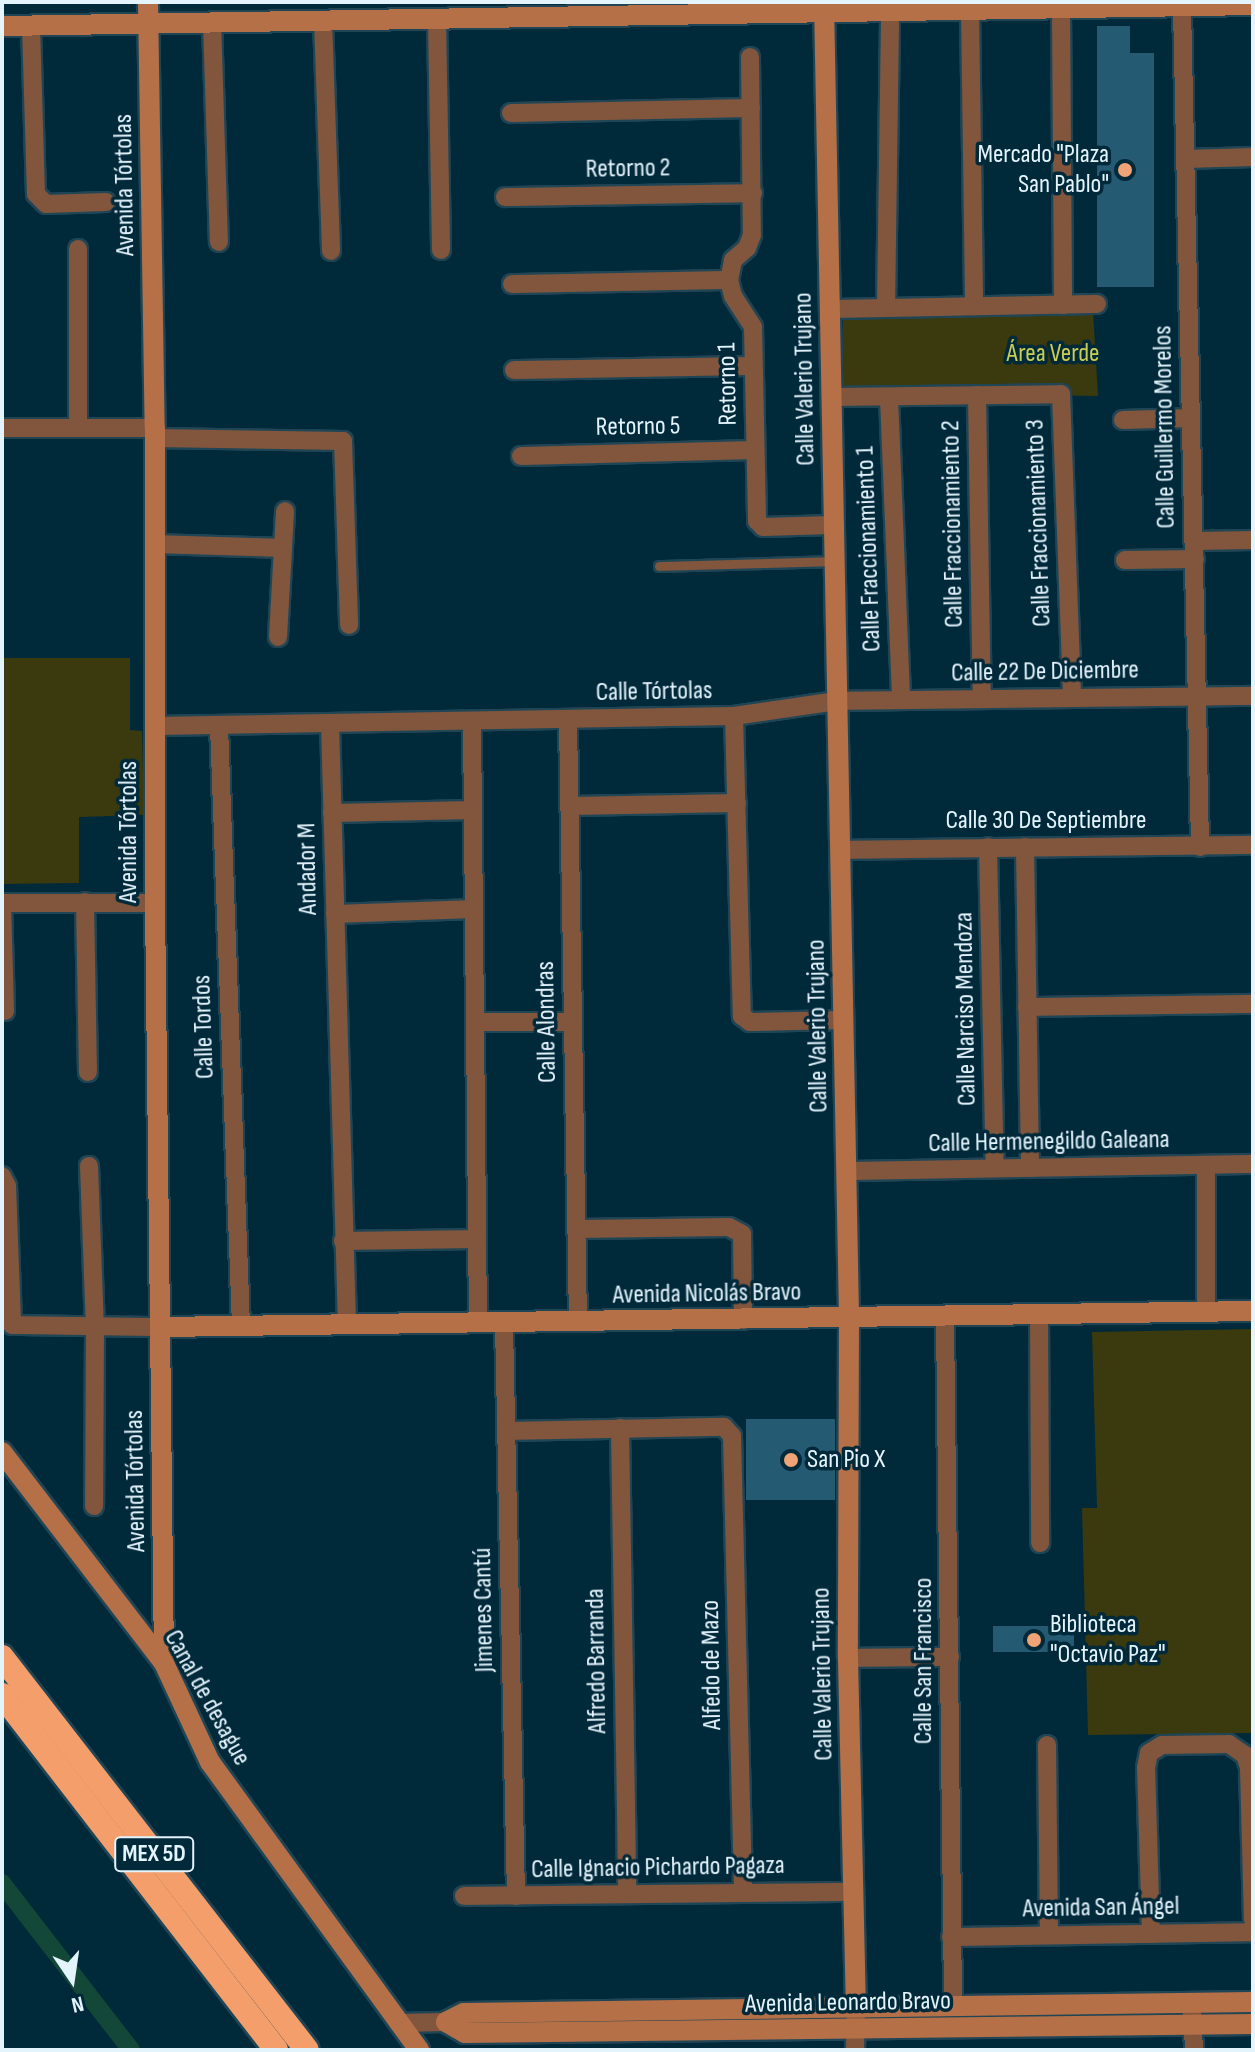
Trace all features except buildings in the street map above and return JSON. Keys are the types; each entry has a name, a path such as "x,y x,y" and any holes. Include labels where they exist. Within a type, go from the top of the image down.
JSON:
{"highway":[{"name":"MEX 5D","path":"2,1657 307,2050"},
{"name":"MEX 5D","path":"2,1695 276,2050"}],"street":[{"name":"Avenida Tórtolas","path":"148,2 155,433 155,903 164,1663"},
{"path":"2,26 437,19 484,10 824,7 890,11 1253,5"},
{"name":"Calle Guillermo Morelos","path":"1182,6 1200,847"},
{"name":"Calle Valerio Trujano","path":"824,7 849,1318 848,1658 855,2050"},
{"path":"1061,9 1063,305"},
{"path":"970,10 974,306"},
{"path":"886,308 890,11"},
{"path":"437,19 441,250"},
{"path":"323,20 331,251"},
{"path":"212,22 219,242"},
{"path":"31,26 36,194 46,204 106,202"},
{"path":"512,284 729,280 733,260 747,248 752,235 750,57"},
{"path":"511,113 751,108"},
{"path":"1186,159 1253,157"},
{"name":"Retorno 2","path":"505,197 753,193"},
{"path":"78,249 78,428"},
{"name":"Retorno 1","path":"729,280 733,296 753,327 757,521 763,527 832,525"},
{"path":"830,309 1097,304"},
{"path":"514,370 753,366"},
{"name":"Calle Fraccionamiento 3","path":"977,395 1061,394 1072,698"},
{"path":"831,397 977,395"},
{"name":"Calle Fraccionamiento 2","path":"977,395 982,699"},
{"name":"Calle Fraccionamiento 1","path":"889,397 901,700"},
{"path":"1123,420 1191,418"},
{"path":"2,428 78,428 343,441 349,625"},
{"name":"Retorno 5","path":"521,456 755,450"},
{"path":"278,637 285,511"},
{"path":"1125,560 1253,540"},
{"path":"155,544 283,548"},
{"name":"Calle 22 De Diciembre","path":"837,701 1253,696"},
{"name":"Calle Tórtolas","path":"155,726 734,716 837,701"},
{"path":"734,716 742,1016 750,1022 843,1020"},
{"name":"Calle Alondras","path":"568,720 578,1322"},
{"path":"472,722 478,1322"},
{"name":"Andador M","path":"330,724 343,1241"},
{"name":"Calle Tordos","path":"219,726 241,1326"},
{"path":"570,806 737,803"},
{"path":"332,813 473,810"},
{"name":"Calle 30 De Septiembre","path":"840,850 1253,845"},
{"name":"Calle Narciso Mendoza","path":"988,847 995,1168"},
{"path":"1025,847 1030,1168"},
{"path":"85,902 88,1072"},
{"path":"5,1011 2,903 155,903"},
{"path":"335,914 474,909"},
{"path":"1027,1007 1253,1004"},
{"path":"475,1022 573,1022"},
{"name":"Calle Hermenegildo Galeana","path":"846,1171 1253,1164"},
{"path":"1206,1165 1206,1312"},
{"path":"89,1166 95,1328 94,1506"},
{"path":"2,1176 7,1186 12,1325 161,1327"},
{"path":"577,1229 729,1227 742,1234 743,1320"},
{"path":"347,1325 343,1241 477,1239"},
{"name":"Avenida Nicolás Bravo","path":"161,1327 1253,1311"},
{"path":"1039,1315 1040,1543"},
{"name":"Calle San Francisco","path":"945,1317 953,2005"},
{"name":"Jimenes Cantú","path":"504,1324 516,1896"},
{"name":"Alfedo de Mazo","path":"620,1428 724,1427 732,1436 743,1893"},
{"path":"506,1431 620,1428"},
{"name":"Alfredo Barranda","path":"620,1428 627,1894"},
{"name":"Canal de desague","path":"2,1452 164,1663 210,1762 419,2050"},
{"path":"848,1658 950,1657"},
{"path":"1151,1934 1146,1768 1149,1753 1162,1745 1229,1744 1245,1755 1249,1767 1253,1920"},
{"path":"1047,1745 1049,1935"},
{"name":"Calle Ignacio Pichardo Pagaza","path":"464,1896 853,1892"},
{"name":"Avenida San Ángel","path":"951,1937 1253,1932"},
{"name":"Avenida Leonardo Bravo","path":"398,2023 446,2022 464,2013 1253,2002"},
{"path":"1192,2003 1194,2050"},
{"name":"Avenida Leonardo Bravo","path":"446,2022 465,2033 1253,2024"}],"lane":[{"path":"659,566 833,561"}],"green space":[{"name":"Área Verde","path":"1093,311 1098,396 843,392 843,318"},
{"path":"2,658 130,658 130,730 142,731 144,815 79,817 79,883 2,884"},
{"path":"1253,1329 1253,1733 1088,1735 1082,1508 1097,1508 1092,1332"}],"waterway":[{"path":"2,1883 131,2050"}],"place":[{"name":"Mercado \"Plaza San Pablo\"","path":"1125,170"},
{"name":"San Pio X","path":"791,1460"},
{"name":"Biblioteca \"Octavio Paz\"","path":"1034,1640"}]}
